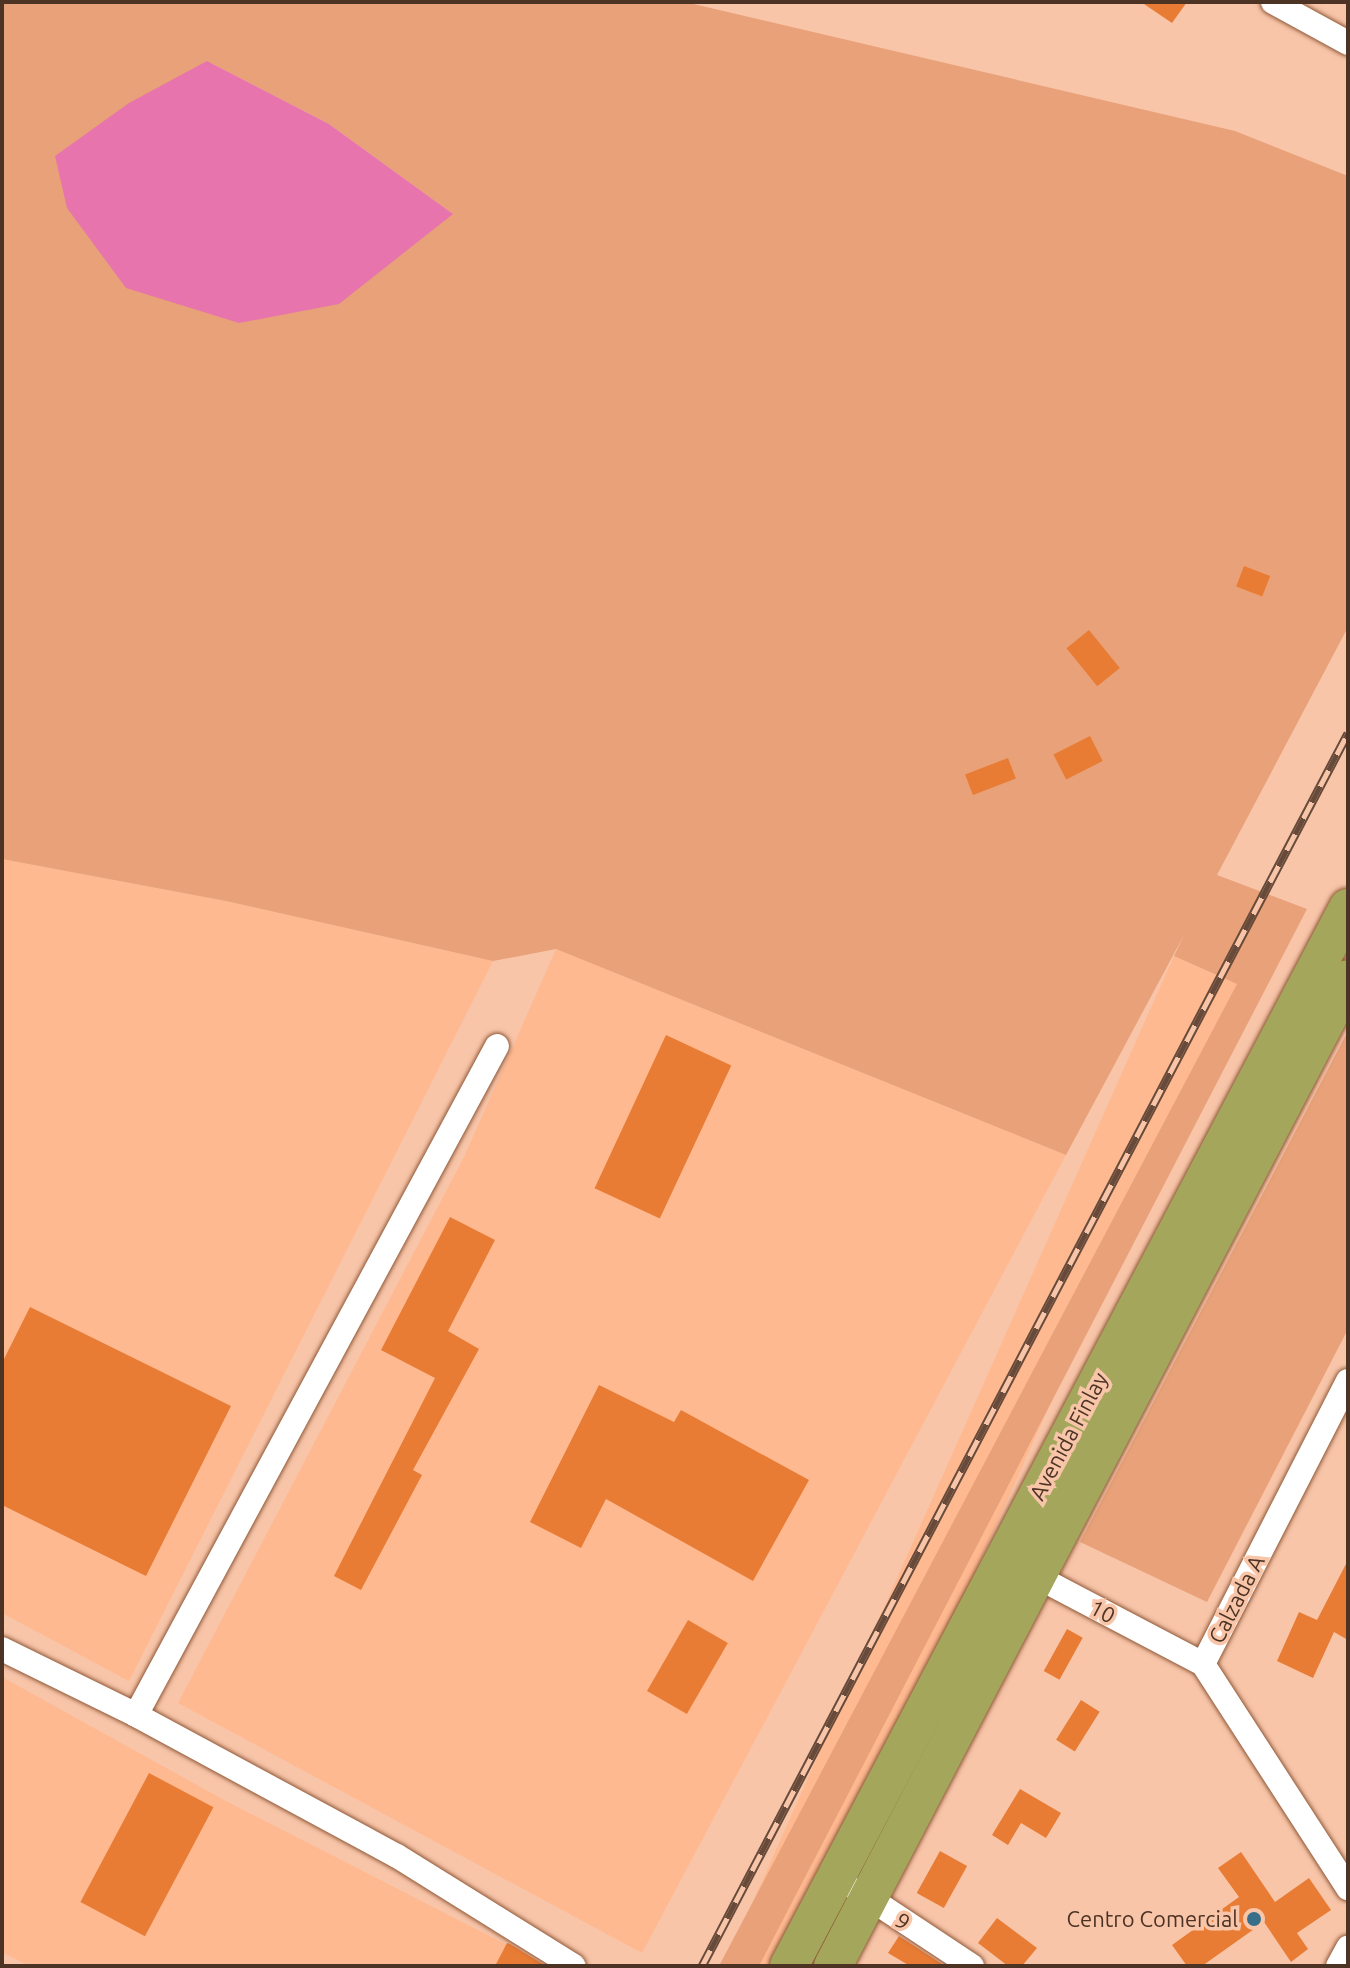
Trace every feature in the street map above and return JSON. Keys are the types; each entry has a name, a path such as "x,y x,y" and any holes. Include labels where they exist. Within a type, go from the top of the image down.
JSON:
{"highway":[{"name":"Avenida Finlay","path":"789,1966 1348,908"},
{"name":"Avenida Finlay","path":"833,1966 1348,979"}],"street":[{"path":"1273,2 1348,43"},
{"path":"136,1715 497,1046"},
{"name":"Calzada A","path":"1348,1381 1203,1664 1348,1888"},
{"name":"10","path":"1003,1559 1203,1664"},
{"path":"2,1649 136,1715 397,1856 574,1966"},
{"name":"9","path":"835,1876 972,1966"},
{"path":"1338,1966 1348,1948"}],"shaded area":[{"path":"2,2 685,2 1235,131 1348,176 1348,627 1217,875 1307,909 759,1966 719,1966 1237,984 1174,956 1184,935 1066,1155 556,949 493,961 226,901 2,859","holes":["207,61 329,124 453,214"]},
{"path":"207,61 329,124 453,214 339,304 239,323 126,288 67,208 55,156 129,103"},
{"path":"2,859 226,901 493,961 129,1681 2,1613"},
{"path":"556,949 1066,1155 642,1953 178,1703 464,1157"},
{"path":"1174,956 1237,984 800,1966 724,1966"},
{"path":"1348,1031 1348,1329 1207,1602 1080,1542"},
{"path":"2,1677 224,1800 548,1966 29,1966 2,1952"}],"building":[{"path":"1141,2 1187,2 1172,23"},
{"path":"1244,566 1270,576 1262,597 1236,587"},
{"path":"1089,630 1120,668 1097,686 1066,648"},
{"path":"1090,736 1103,761 1066,780 1053,755"},
{"path":"1008,758 1016,779 973,795 965,774"},
{"path":"666,1035 731,1065 660,1219 595,1188"},
{"path":"450,1217 495,1240 448,1331 479,1349 413,1470 422,1475 361,1590 334,1576 435,1378 381,1350"},
{"path":"30,1307 231,1406 146,1576 2,1505 2,1363"},
{"path":"599,1385 674,1422 681,1410 809,1480 753,1581 606,1499 581,1548 530,1522"},
{"path":"1348,1560 1348,1640 1334,1632 1313,1678 1277,1661 1299,1612 1317,1620"},
{"path":"688,1620 728,1643 687,1714 647,1691"},
{"path":"1067,1629 1083,1638 1059,1680 1044,1671"},
{"path":"1081,1700 1100,1712 1075,1752 1056,1740"},
{"path":"149,1773 213,1807 145,1936 80,1902"},
{"path":"1020,1789 1061,1813 1046,1838 1021,1823 1008,1845 992,1835"},
{"path":"940,1851 967,1866 944,1908 917,1893"},
{"path":"1241,1852 1275,1902 1309,1878 1331,1910 1297,1933 1308,1949 1291,1962 1264,1922 1202,1966 1187,1966 1172,1945 1239,1897 1218,1868"},
{"path":"997,1918 1037,1948 1022,1966 1008,1966 978,1943"},
{"path":"899,1936 945,1966 910,1966 888,1953"},
{"path":"507,1943 510,1944 546,1966 495,1966"}],"railway":[{"path":"702,1966 1348,733"}],"place":[{"name":"Centro Comercial","path":"1254,1919"}]}
